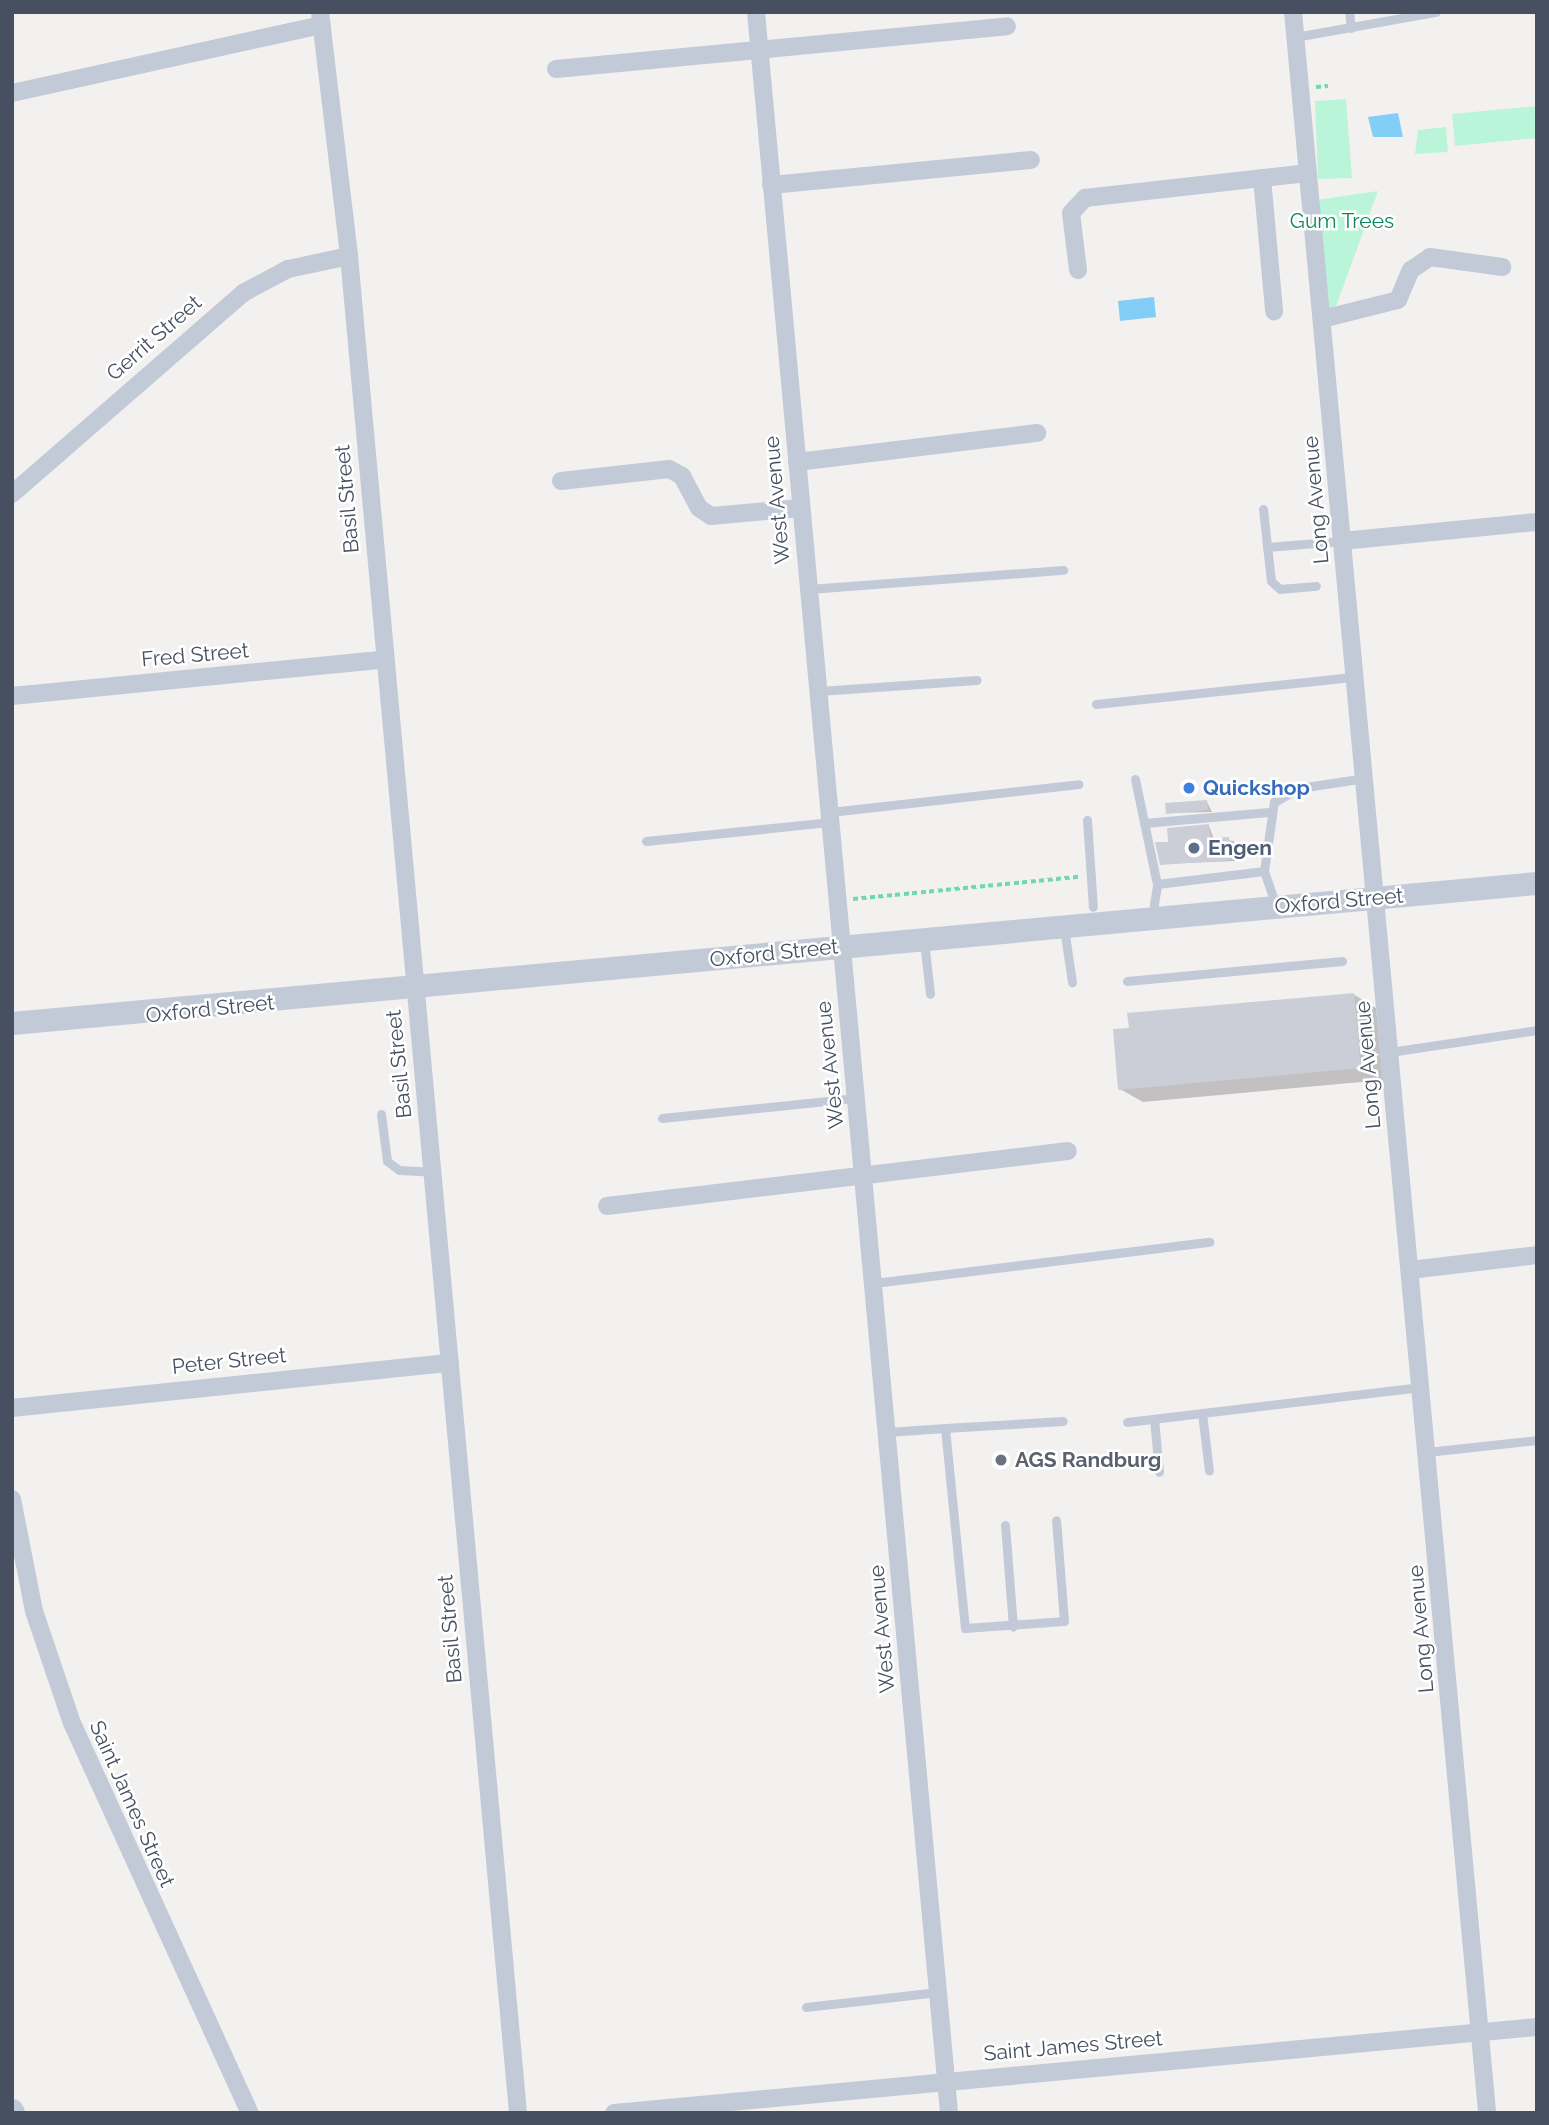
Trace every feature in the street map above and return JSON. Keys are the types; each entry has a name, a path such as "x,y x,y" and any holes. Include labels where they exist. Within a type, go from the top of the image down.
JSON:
{"street":[{"name":"West Avenue","path":"756,12 949,2113"},
{"name":"Long Avenue","path":"1293,12 1487,2113"},
{"path":"12,93 321,19"},
{"name":"Basil Street","path":"321,19 349,256 382,660 433,1172 518,2113"},
{"path":"556,69 1007,26"},
{"path":"771,185 1031,160"},
{"path":"1077,270 1071,214 1085,198 1308,173"},
{"path":"1262,178 1274,311"},
{"name":"Gerrit Street","path":"12,494 243,293 288,269 349,256"},
{"path":"1322,319 1398,300 1411,270 1430,257 1503,267"},
{"path":"797,462 1037,433"},
{"path":"561,481 669,469 682,476 699,508 711,516 801,508"},
{"path":"1342,541 1537,522"},
{"name":"Fred Street","path":"12,696 382,660"},
{"name":"Oxford Street","path":"12,1023 1537,883"},
{"path":"607,1206 1068,1151"},
{"path":"1410,1270 1537,1255"},
{"name":"Peter Street","path":"12,1408 450,1363"},
{"name":"Saint James Street","path":"12,1499 34,1611 72,1723 250,2113"},
{"name":"Saint James Street","path":"614,2113 1537,2027"}],"lane":[{"path":"1349,12 1350,27"},
{"path":"1296,37 1436,12"},
{"path":"1263,509 1274,586 1317,586"},
{"path":"1267,547 1342,541"},
{"path":"808,589 1063,570"},
{"path":"1096,704 1355,677"},
{"path":"819,691 976,680"},
{"path":"1144,823 1269,812 1292,790 1365,778"},
{"path":"1135,779 1157,884 1151,919"},
{"path":"646,841 1078,784"},
{"path":"1269,812 1264,871 1276,906"},
{"path":"1087,820 1093,907"},
{"path":"1157,884 1264,871"},
{"path":"1063,927 1072,982"},
{"path":"924,939 930,994"},
{"path":"1127,981 1342,961"},
{"path":"1390,1052 1537,1030"},
{"path":"662,1118 857,1098"},
{"path":"380,1114 387,1161 406,1172 433,1172"},
{"path":"874,1283 1210,1242"},
{"path":"1127,1422 1421,1387"},
{"path":"1202,1413 1209,1471"},
{"path":"1154,1419 1159,1472"},
{"path":"887,1432 1063,1421"},
{"path":"945,1429 961,1622 969,1630 1013,1627 1065,1618 1056,1520"},
{"path":"1427,1452 1537,1440"},
{"path":"1006,1525 1013,1627"},
{"path":"806,2007 938,1992"}],"path":[{"path":"865,899 1091,876"}],"green space":[{"path":"1346,99 1352,178 1318,179 1315,101"},
{"path":"1537,106 1537,138 1455,146 1452,114"},
{"path":"1446,127 1448,152 1415,154 1418,130"},
{"name":"Gum Trees","path":"1378,191 1330,323 1316,200"}],"water":[{"path":"1398,113 1403,137 1373,137 1368,117"},
{"path":"1154,297 1156,317 1120,321 1118,301"}],"building":[{"path":"1207,800 1208,810 1166,814 1165,803"},
{"path":"1209,824 1210,838 1229,837 1231,860 1160,865 1155,842 1168,842 1167,828"},
{"path":"1354,993 1361,1068 1118,1090 1113,1029 1129,1028 1127,1013"}],"place":[{"name":"Quickshop","path":"1189,788"},
{"name":"Engen","path":"1194,848"},
{"name":"AGS Randburg","path":"1001,1460"}]}
